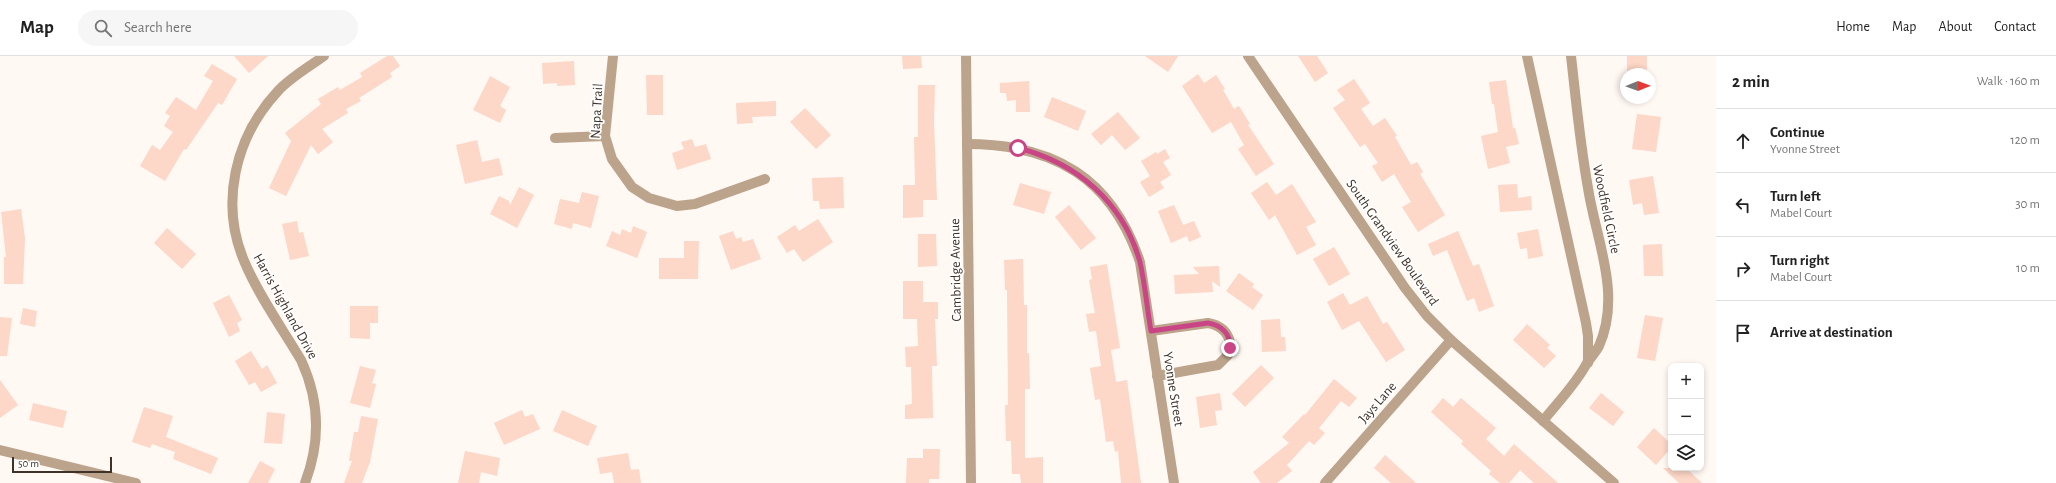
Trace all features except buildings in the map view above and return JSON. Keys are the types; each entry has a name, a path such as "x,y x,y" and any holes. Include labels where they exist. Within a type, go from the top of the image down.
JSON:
{"street":[{"name":"Harris Highland Drive","path":"305,483 316,449 318,425 315,399 309,376 301,360 244,262 236,236 232,200 237,163 246,138 258,116 279,90 324,56"},
{"name":"Napa Trail","path":"613,56 605,136 612,159 625,179 640,193 667,204 677,206 695,204 765,178"},
{"name":"Cambridge Avenue","path":"966,56 971,483"},
{"name":"South Grandview Boulevard","path":"1248,56 1405,288 1427,316 1451,340 1614,483"},
{"path":"1527,56 1586,323 1588,336 1588,363"},
{"name":"Woodfield Circle","path":"1543,421 1584,372 1599,346 1607,321 1608,286 1582,152 1571,56"},
{"path":"555,138 605,136"},
{"name":"Yvonne Street","path":"967,144 1005,146 1037,153 1063,164 1082,176 1099,191 1117,212 1132,238 1140,262 1174,483"},
{"path":"1151,331 1208,323 1216,324 1222,328 1230,342 1228,355 1218,365 1157,376"},
{"name":"Jays Lane","path":"1330,481 1451,340"},
{"path":"0,450 136,483"}],"route":[{"path":"1018,148 1051,158 1082,176 1108,200 1117,212 1132,238 1140,262 1151,331 1208,323 1216,324 1222,328 1229,337 1230,348"}]}
